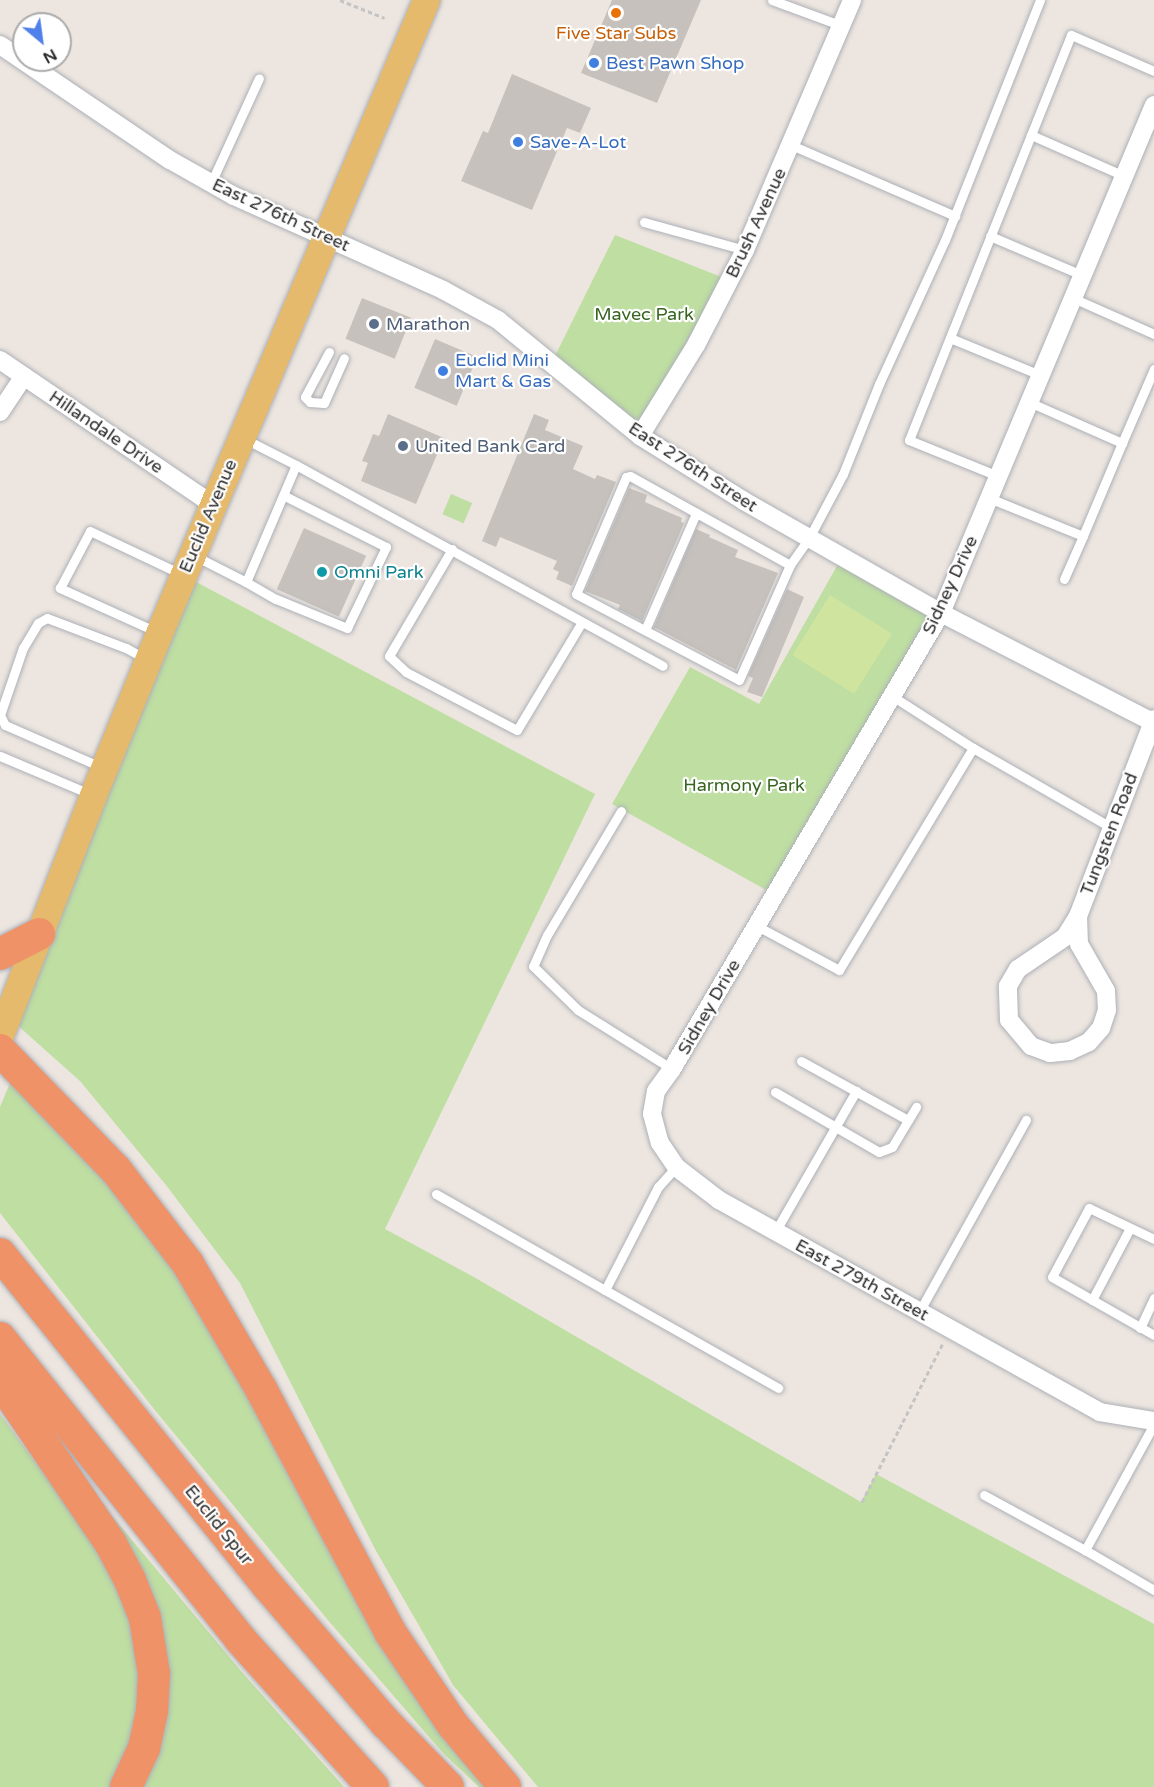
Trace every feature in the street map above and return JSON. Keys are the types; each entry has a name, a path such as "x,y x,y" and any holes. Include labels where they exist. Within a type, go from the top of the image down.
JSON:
{"highway":[{"path":"0,954 39,934"},
{"path":"0,1050 110,1162 188,1264 261,1389 390,1632 453,1725 505,1787"},
{"name":"Euclid Spur","path":"2,1256 300,1624 386,1723 448,1787"},
{"path":"0,1338 240,1639 373,1787"},
{"path":"0,1380 111,1544 130,1581 145,1618 154,1674 152,1711 144,1748 126,1787"}],"main road":[{"name":"Euclid Avenue","path":"0,1035 93,795 212,504 426,0"}],"street":[{"name":"Brush Avenue","path":"640,436 696,345 745,250 852,0"},
{"name":"East 276th Street","path":"0,45 170,160 234,196 463,300 498,320 640,436 809,538 941,613 1153,721"},
{"name":"Sidney Drive","path":"672,1070 941,613 1154,105"},
{"name":"Hillandale Drive","path":"0,360 212,504"},
{"path":"0,412 24,376"},
{"name":"Tungsten Road","path":"1078,916 1079,944 1106,991 1107,1010 1101,1028 1089,1042 1071,1051 1050,1053 1031,1046 1009,1020 1008,986 1018,969 1065,937 1078,916 1153,721"},
{"name":"East 279th Street","path":"672,1070 656,1090 652,1114 660,1143 676,1167 718,1200 1100,1412 1154,1423"}],"lane":[{"path":"772,0 840,25"},
{"path":"790,565 630,476 626,477 576,594 739,680 790,565 809,538 843,474 879,384 955,216 1040,0"},
{"path":"998,476 909,440 1071,35 1154,70"},
{"path":"211,183 259,78"},
{"path":"1031,135 1124,176"},
{"path":"791,145 955,216"},
{"path":"644,222 745,250"},
{"path":"990,236 1083,275"},
{"path":"1073,298 1154,334"},
{"path":"950,338 1040,375"},
{"path":"329,352 305,397 310,402 324,403 344,358"},
{"path":"1064,579 1154,369"},
{"path":"1029,402 1122,443"},
{"path":"241,436 663,666"},
{"path":"246,582 296,465"},
{"path":"159,633 60,588 90,531 187,565 246,582 276,599 347,628 386,547 283,495"},
{"path":"989,498 1083,536"},
{"path":"645,630 696,513"},
{"path":"452,549 389,656 406,672 518,730 582,622"},
{"path":"104,769 5,725 0,715 23,648 38,623 47,618 118,644 148,660"},
{"path":"892,696 973,748 1112,828"},
{"path":"757,926 839,970 973,748"},
{"path":"0,756 93,795"},
{"path":"621,811 547,935 533,966 578,1011 672,1070"},
{"path":"801,1062 909,1120"},
{"path":"775,1232 856,1091"},
{"path":"776,1092 879,1152 892,1147 916,1107"},
{"path":"919,1312 1026,1120"},
{"path":"605,1290 658,1187 676,1167"},
{"path":"436,1194 778,1388"},
{"path":"1154,1239 1089,1208 1052,1277 1154,1335"},
{"path":"1092,1300 1130,1228"},
{"path":"1140,1328 1154,1298"},
{"path":"1085,1550 1154,1423"},
{"path":"984,1496 1154,1590"}],"path":[{"path":"340,0 385,18"},
{"path":"862,1502 950,1329"}],"green space":[{"name":"Mavec Park","path":"615,235 729,280 640,436 552,362"},
{"path":"451,494 472,503 464,523 442,514"},
{"name":"Harmony Park","path":"842,557 941,613 775,895 612,804 690,667 759,704"},
{"path":"183,575 595,794 385,1229 472,1276 861,1502 876,1474 1154,1624 1154,1787 538,1787 453,1685 375,1549 240,1283 166,1185 80,1081 7,1016"},
{"path":"830,595 892,634 854,694 792,655"},
{"path":"10,1083 23,1089 155,1235 495,1787 479,1787 443,1753 327,1619 154,1409 0,1213 0,1107"},
{"path":"0,1414 118,1575 144,1666 130,1751 111,1787 0,1787"},
{"path":"112,1516 241,1671 344,1787 135,1787 161,1699 105,1523"}],"building":[{"path":"612,0 701,0 657,103 581,73"},
{"path":"512,74 591,108 580,133 567,128 532,210 461,181 483,131 488,133"},
{"path":"362,298 411,318 395,359 346,339"},
{"path":"435,339 477,357 457,406 414,388"},
{"path":"388,414 444,438 416,504 361,481 368,463 362,461 373,434 379,436"},
{"path":"534,414 549,420 545,430 583,446 573,469 595,479 597,475 616,482 572,586 556,579 559,572 553,569 557,561 500,537 496,547 482,541"},
{"path":"629,488 647,495 645,502 682,518 681,522 684,523 642,621 618,609 620,605 585,591"},
{"name":"Omni Park","path":"304,528 366,556 339,617 277,589"},
{"path":"696,529 738,550 735,557 778,573 736,670 654,627"},
{"path":"787,589 804,597 762,697 747,692 753,678 748,676"}],"place":[{"name":"Five Star Subs","path":"616,13"},
{"name":"Best Pawn Shop","path":"594,63"},
{"name":"Save-A-Lot","path":"518,142"},
{"name":"Marathon","path":"374,324"},
{"name":"Euclid Mini Mart & Gas","path":"443,371"},
{"name":"United Bank Card","path":"403,446"},
{"name":"Omni Park","path":"322,572"}]}
